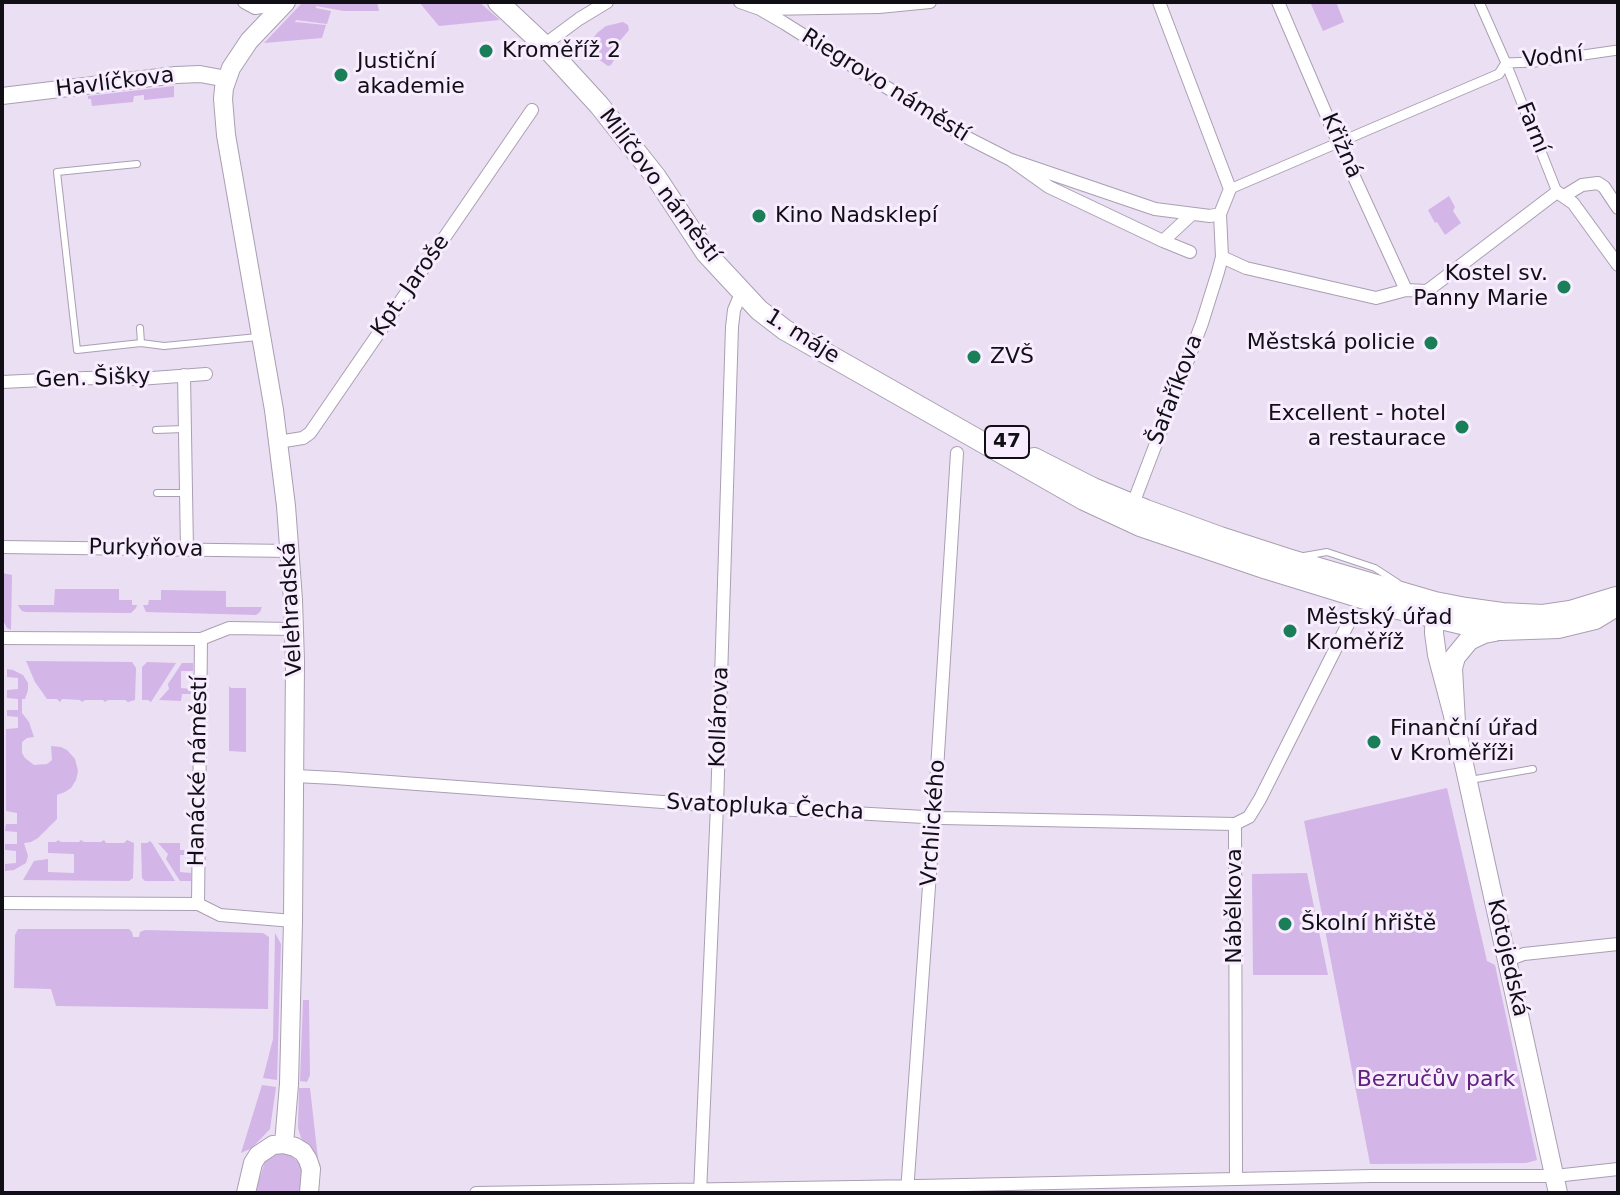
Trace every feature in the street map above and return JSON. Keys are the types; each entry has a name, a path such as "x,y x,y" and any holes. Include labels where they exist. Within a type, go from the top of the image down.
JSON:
{"main road":[{"path":"227,79 249,41 286,2"},
{"name":"47","path":"498,2 544,45"},
{"name":"Milíčovo náměstí","path":"544,45 627,139 706,253 742,291"},
{"name":"Velehradská","path":"227,79 223,117 278,442 290,551 295,776 289,1084 284,1144"},
{"name":"1. máje","path":"742,291 759,310 785,330 1065,490 1267,569 1394,608 1429,605"},
{"name":"1. máje","path":"1129,513 1220,537 1429,605"},
{"name":"47","path":"1429,605 1543,615 1570,611 1618,597"},
{"name":"47","path":"1429,605 1501,630 1558,628 1595,619 1618,605"},
{"name":"Kotojedská","path":"1429,605 1437,655 1455,723 1557,1184"},
{"path":"1455,723 1452,668 1455,657 1477,636 1501,630"},
{"path":"246,1193 258,1155 273,1145 284,1144 303,1152 308,1160 311,1169 309,1193"}],"street":[{"path":"244,2 255,8 275,2"},
{"path":"544,45 607,2"},
{"path":"740,2 761,6 879,7 930,2"},
{"path":"1159,2 1230,189 1220,214 1222,257 1246,268 1376,298 1406,290 1427,291 1560,194 1582,185 1598,183 1618,208"},
{"name":"Křižná","path":"1278,2 1406,290"},
{"name":"Vodní","path":"1479,2 1506,63 1618,50"},
{"name":"Riegrovo náměstí","path":"761,6 944,124 1011,160 1049,187 1190,252"},
{"path":"1230,189 1499,74 1506,63"},
{"name":"Farní","path":"1506,63 1560,194"},
{"name":"Havlíčkova","path":"2,96 176,75 200,74 227,79"},
{"name":"Kpt. Jaroše","path":"278,442 303,438 310,433 532,110"},
{"name":"Riegrovo náměstí","path":"1011,160 1155,209 1210,216 1220,214"},
{"path":"1560,194 1573,203 1618,264"},
{"path":"1163,241 1192,214"},
{"name":"Šafaříkova","path":"1129,513 1202,323 1222,257"},
{"name":"Kollárova","path":"700,1192 717,806 732,327 734,310 742,291"},
{"name":"Gen. Šišky","path":"2,382 206,374"},
{"path":"184,375 187,550"},
{"name":"Vrchlického","path":"907,1190 957,453"},
{"name":"Purkyňova","path":"2,547 290,551"},
{"name":"Nábělkova","path":"1236,1179 1235,824 1249,817 1260,799 1351,618"},
{"path":"2,638 201,639 229,628 294,629"},
{"name":"Hanácké náměstí","path":"198,904 201,639"},
{"name":"Svatopluka Čecha","path":"295,776 717,806 934,817 1235,824"},
{"path":"2,903 198,904 220,915 293,921"},
{"path":"1508,960 1524,954 1618,944"},
{"path":"476,1193 907,1190 1372,1176 1557,1184 1618,1169"}],"lane":[{"path":"137,164 57,172 77,350 141,343 164,346 261,336"},
{"path":"140,328 141,343"},
{"path":"156,430 185,429"},
{"path":"157,493 186,493"},
{"path":"1466,780 1533,769"}],"green space":[{"path":"303,2 377,2 379,11 344,11 316,6 331,11 327,24 295,22 326,25 322,38 264,43"},
{"path":"419,2 479,2 500,20 439,26"},
{"path":"1310,2 1336,2 1344,22 1323,31"},
{"path":"623,22 629,30 618,43 614,60 608,66 591,54 590,43 606,26"},
{"path":"174,86 174,97 144,100 144,95 134,96 133,102 92,106 91,99 88,99 88,96"},
{"path":"1449,196 1455,207 1453,211 1461,223 1445,235 1428,210"},
{"path":"2,573 12,575 11,630 4,622"},
{"path":"55,589 119,589 119,600 132,600 132,605 137,605 131,613 26,612 18,605 54,605"},
{"path":"161,590 226,591 226,607 262,607 256,615 146,612 143,605 148,605 149,600 161,600"},
{"path":"26,661 132,662 136,668 135,700 82,702 62,699 60,702 47,699"},
{"path":"147,662 176,663 151,702 142,700 142,667"},
{"path":"182,663 193,663 193,671 181,671 181,688 192,689 193,694 182,694 181,701 159,700 169,689 168,684"},
{"path":"7,669 23,675 28,683 25,699 22,699 22,713 34,737 22,742 25,758 34,765 47,764 52,760 51,746 61,747 75,759 78,771 71,788 57,795 57,819 38,838 24,843 28,856 26,863 5,871 5,864 16,863 16,851 5,850 5,844 17,844 17,832 5,831 6,824 17,824 17,813 6,811 6,729 18,728 18,717 7,716 7,710 18,710 18,699 7,698 7,690 18,689 18,678 7,677"},
{"path":"229,686 246,688 246,752 229,751"},
{"name":"Bezručův park","path":"1447,788 1487,961 1495,965 1537,1160 1526,1163 1370,1164 1304,821"},
{"path":"127,840 134,843 133,878 129,881 23,880 34,861 48,859 48,872 74,873 74,854 48,853 48,842 124,843"},
{"path":"150,841 175,881 145,881 142,878 141,843"},
{"path":"158,843 180,843 180,850 191,850 191,855 180,855 180,872 191,873 191,881 180,881 166,859 168,854"},
{"name":"Školní hřiště","path":"1307,873 1328,975 1253,975 1252,874"},
{"path":"18,929 129,929 133,937 139,937 140,932 145,930 263,933 269,937 268,1009 56,1006 51,989 14,988 15,935"},
{"path":"275,933 281,944 277,1080 263,1078 273,1039"},
{"path":"303,1000 309,1000 310,1075 307,1082 300,1081"},
{"path":"262,1085 276,1087 270,1129 252,1148 241,1153"},
{"path":"299,1088 310,1088 318,1159 301,1138 298,1128"},
{"path":"283,1153 291,1155 300,1164 300,1193 255,1193 265,1161"}],"place":[{"name":"Kroměříž 2","path":"486,51"},
{"name":"Justiční akademie","path":"341,75"},
{"name":"Kino Nadsklepí","path":"759,216"},
{"name":"Kostel sv. Panny Marie","path":"1564,287"},
{"name":"Městská policie","path":"1431,343"},
{"name":"ZVŠ","path":"974,357"},
{"name":"Excellent - hotel a restaurace","path":"1462,427"},
{"name":"Městský úřad Kroměříž","path":"1290,631"},
{"name":"Finanční úřad v Kroměříži","path":"1374,742"},
{"name":"Školní hřiště","path":"1285,924"}]}
